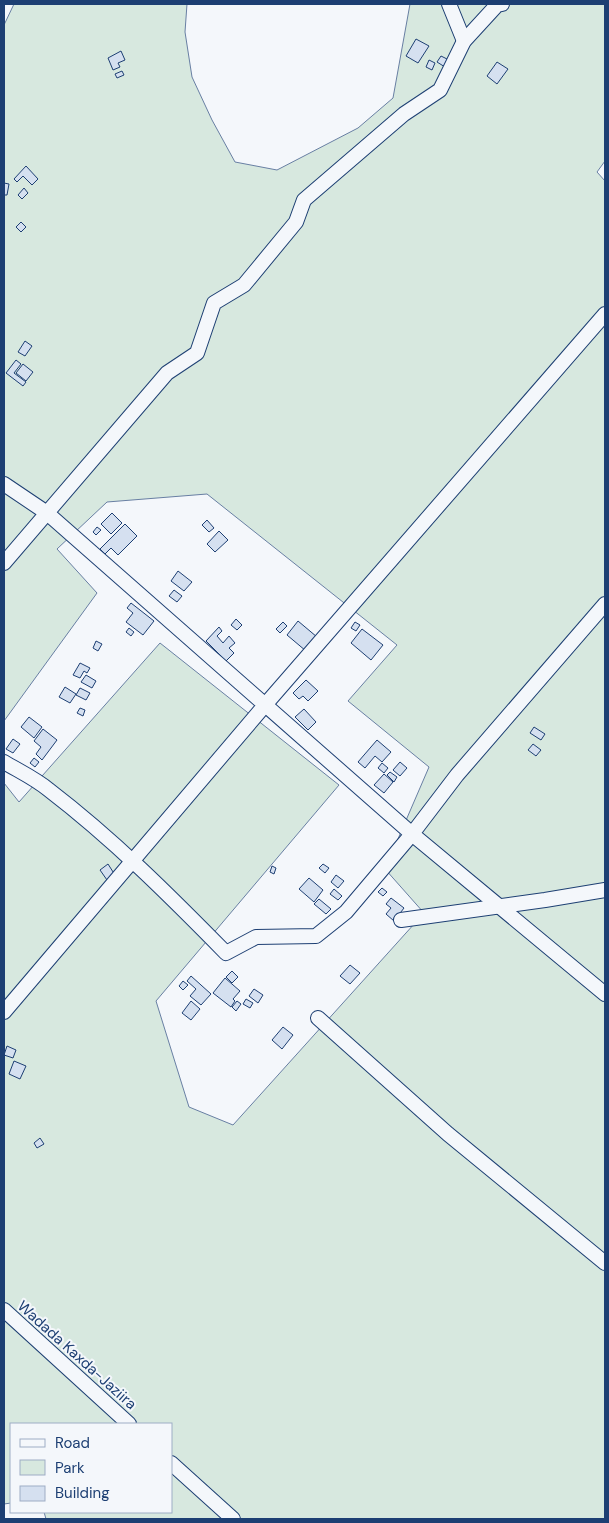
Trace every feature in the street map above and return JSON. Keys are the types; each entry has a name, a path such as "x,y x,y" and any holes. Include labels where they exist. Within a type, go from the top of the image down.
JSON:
{"street":[{"path":"449,4 464,41"},
{"path":"4,563 167,373 197,354 214,303 244,285 296,222 304,200 404,114 440,90 464,41 497,5 502,4"},
{"path":"4,1012 266,705 605,314"},
{"path":"4,484 47,513 412,834 605,994"},
{"path":"4,762 48,788 132,861 231,957 256,937 316,936 346,912 412,834 457,776 605,604"},
{"path":"401,920 605,890"},
{"path":"318,1018 448,1134 605,1263"},
{"name":"Wadada Kaxda-Jaziira","path":"4,1310 128,1423"},
{"path":"172,1464 233,1519"}],"green space":[{"path":"14,4 187,4 185,32 192,77 212,120 235,162 277,170 358,128 393,98 410,4 605,4 605,161 597,172 605,181 605,1519 46,1519 44,1513 172,1513 172,1423 10,1423 10,1503 4,1504 4,783 19,802 160,643 339,785 156,1001 189,1107 233,1125 424,913 385,869 429,767 348,701 397,645 207,494 107,502 57,549 97,593 4,721 4,25"}],"building":[{"path":"416,39 429,46 418,63 406,56"},
{"path":"121,51 125,60 118,63 120,67 113,70 108,58"},
{"path":"441,56 449,60 445,67 437,62"},
{"path":"429,60 435,63 432,70 426,67"},
{"path":"497,62 508,69 497,84 487,76"},
{"path":"122,71 124,75 117,78 115,74"},
{"path":"26,166 38,179 32,185 23,176 17,182 14,179"},
{"path":"4,183 9,184 7,195 4,195"},
{"path":"24,188 28,193 22,199 18,195"},
{"path":"21,222 26,227 21,232 16,227"},
{"path":"25,341 32,346 25,356 18,352"},
{"path":"16,360 21,364 14,373 26,382 23,386 6,373"},
{"path":"23,364 33,372 26,381 16,373"},
{"path":"112,513 122,523 111,534 101,524"},
{"path":"207,520 214,528 209,532 202,525"},
{"path":"125,524 137,536 118,555 111,548 105,554 100,549"},
{"path":"97,527 101,530 96,535 93,532"},
{"path":"219,531 228,540 215,552 207,544"},
{"path":"178,571 192,582 184,591 171,581"},
{"path":"174,590 182,596 177,602 169,596"},
{"path":"131,603 154,621 143,635 126,622 133,613 127,608"},
{"path":"236,619 242,625 237,630 231,625"},
{"path":"298,621 317,637 306,651 287,635"},
{"path":"283,622 287,626 280,633 276,629"},
{"path":"355,622 360,625 356,631 351,628"},
{"path":"219,627 222,631 217,636 223,643 229,636 235,643 229,648 234,653 226,661 206,641"},
{"path":"129,628 134,632 131,636 126,632"},
{"path":"362,629 383,645 371,660 351,643"},
{"path":"96,641 102,644 98,651 93,648"},
{"path":"80,663 90,668 87,673 84,671 80,678 73,675"},
{"path":"86,675 96,681 92,688 81,682"},
{"path":"306,680 318,691 308,701 303,696 299,699 293,693"},
{"path":"65,687 76,694 70,703 59,697"},
{"path":"80,688 90,693 86,700 76,695"},
{"path":"80,708 85,710 83,716 77,713"},
{"path":"304,709 316,722 308,730 295,717"},
{"path":"29,717 42,727 34,738 21,727"},
{"path":"534,727 545,734 541,740 530,733"},
{"path":"43,729 57,740 42,760 36,754 41,747 34,741"},
{"path":"13,739 20,744 13,753 6,749"},
{"path":"377,740 391,752 382,762 375,756 365,768 358,762"},
{"path":"533,744 541,750 536,756 528,750"},
{"path":"34,758 39,762 35,767 30,763"},
{"path":"400,762 407,768 400,776 393,770"},
{"path":"382,763 388,768 384,773 378,768"},
{"path":"390,772 397,777 394,782 387,775"},
{"path":"384,774 393,782 384,793 374,785"},
{"path":"108,864 115,875 107,880 100,870"},
{"path":"323,864 329,868 325,873 319,868"},
{"path":"272,866 276,868 274,874 270,872"},
{"path":"336,875 344,881 338,888 331,882"},
{"path":"309,878 323,890 314,902 299,889"},
{"path":"382,888 387,892 383,896 378,892"},
{"path":"334,889 342,896 338,900 330,894"},
{"path":"391,898 404,908 394,921 386,914 391,908 386,904"},
{"path":"319,899 331,909 326,914 314,904"},
{"path":"350,965 360,973 350,984 340,976"},
{"path":"232,971 238,977 232,983 226,977"},
{"path":"191,976 211,994 201,1005 190,996 196,989 187,981"},
{"path":"225,978 240,991 233,999 235,1001 231,1007 213,993"},
{"path":"183,981 188,985 183,990 179,986"},
{"path":"254,989 263,995 258,1003 249,996"},
{"path":"246,999 253,1003 250,1008 243,1004"},
{"path":"191,1001 200,1009 191,1020 182,1013"},
{"path":"237,1001 241,1004 236,1011 232,1007"},
{"path":"283,1027 293,1035 282,1049 272,1040"},
{"path":"7,1046 16,1050 13,1058 4,1055"},
{"path":"14,1061 26,1066 20,1079 9,1074"},
{"path":"40,1138 44,1144 37,1148 34,1143"}]}
